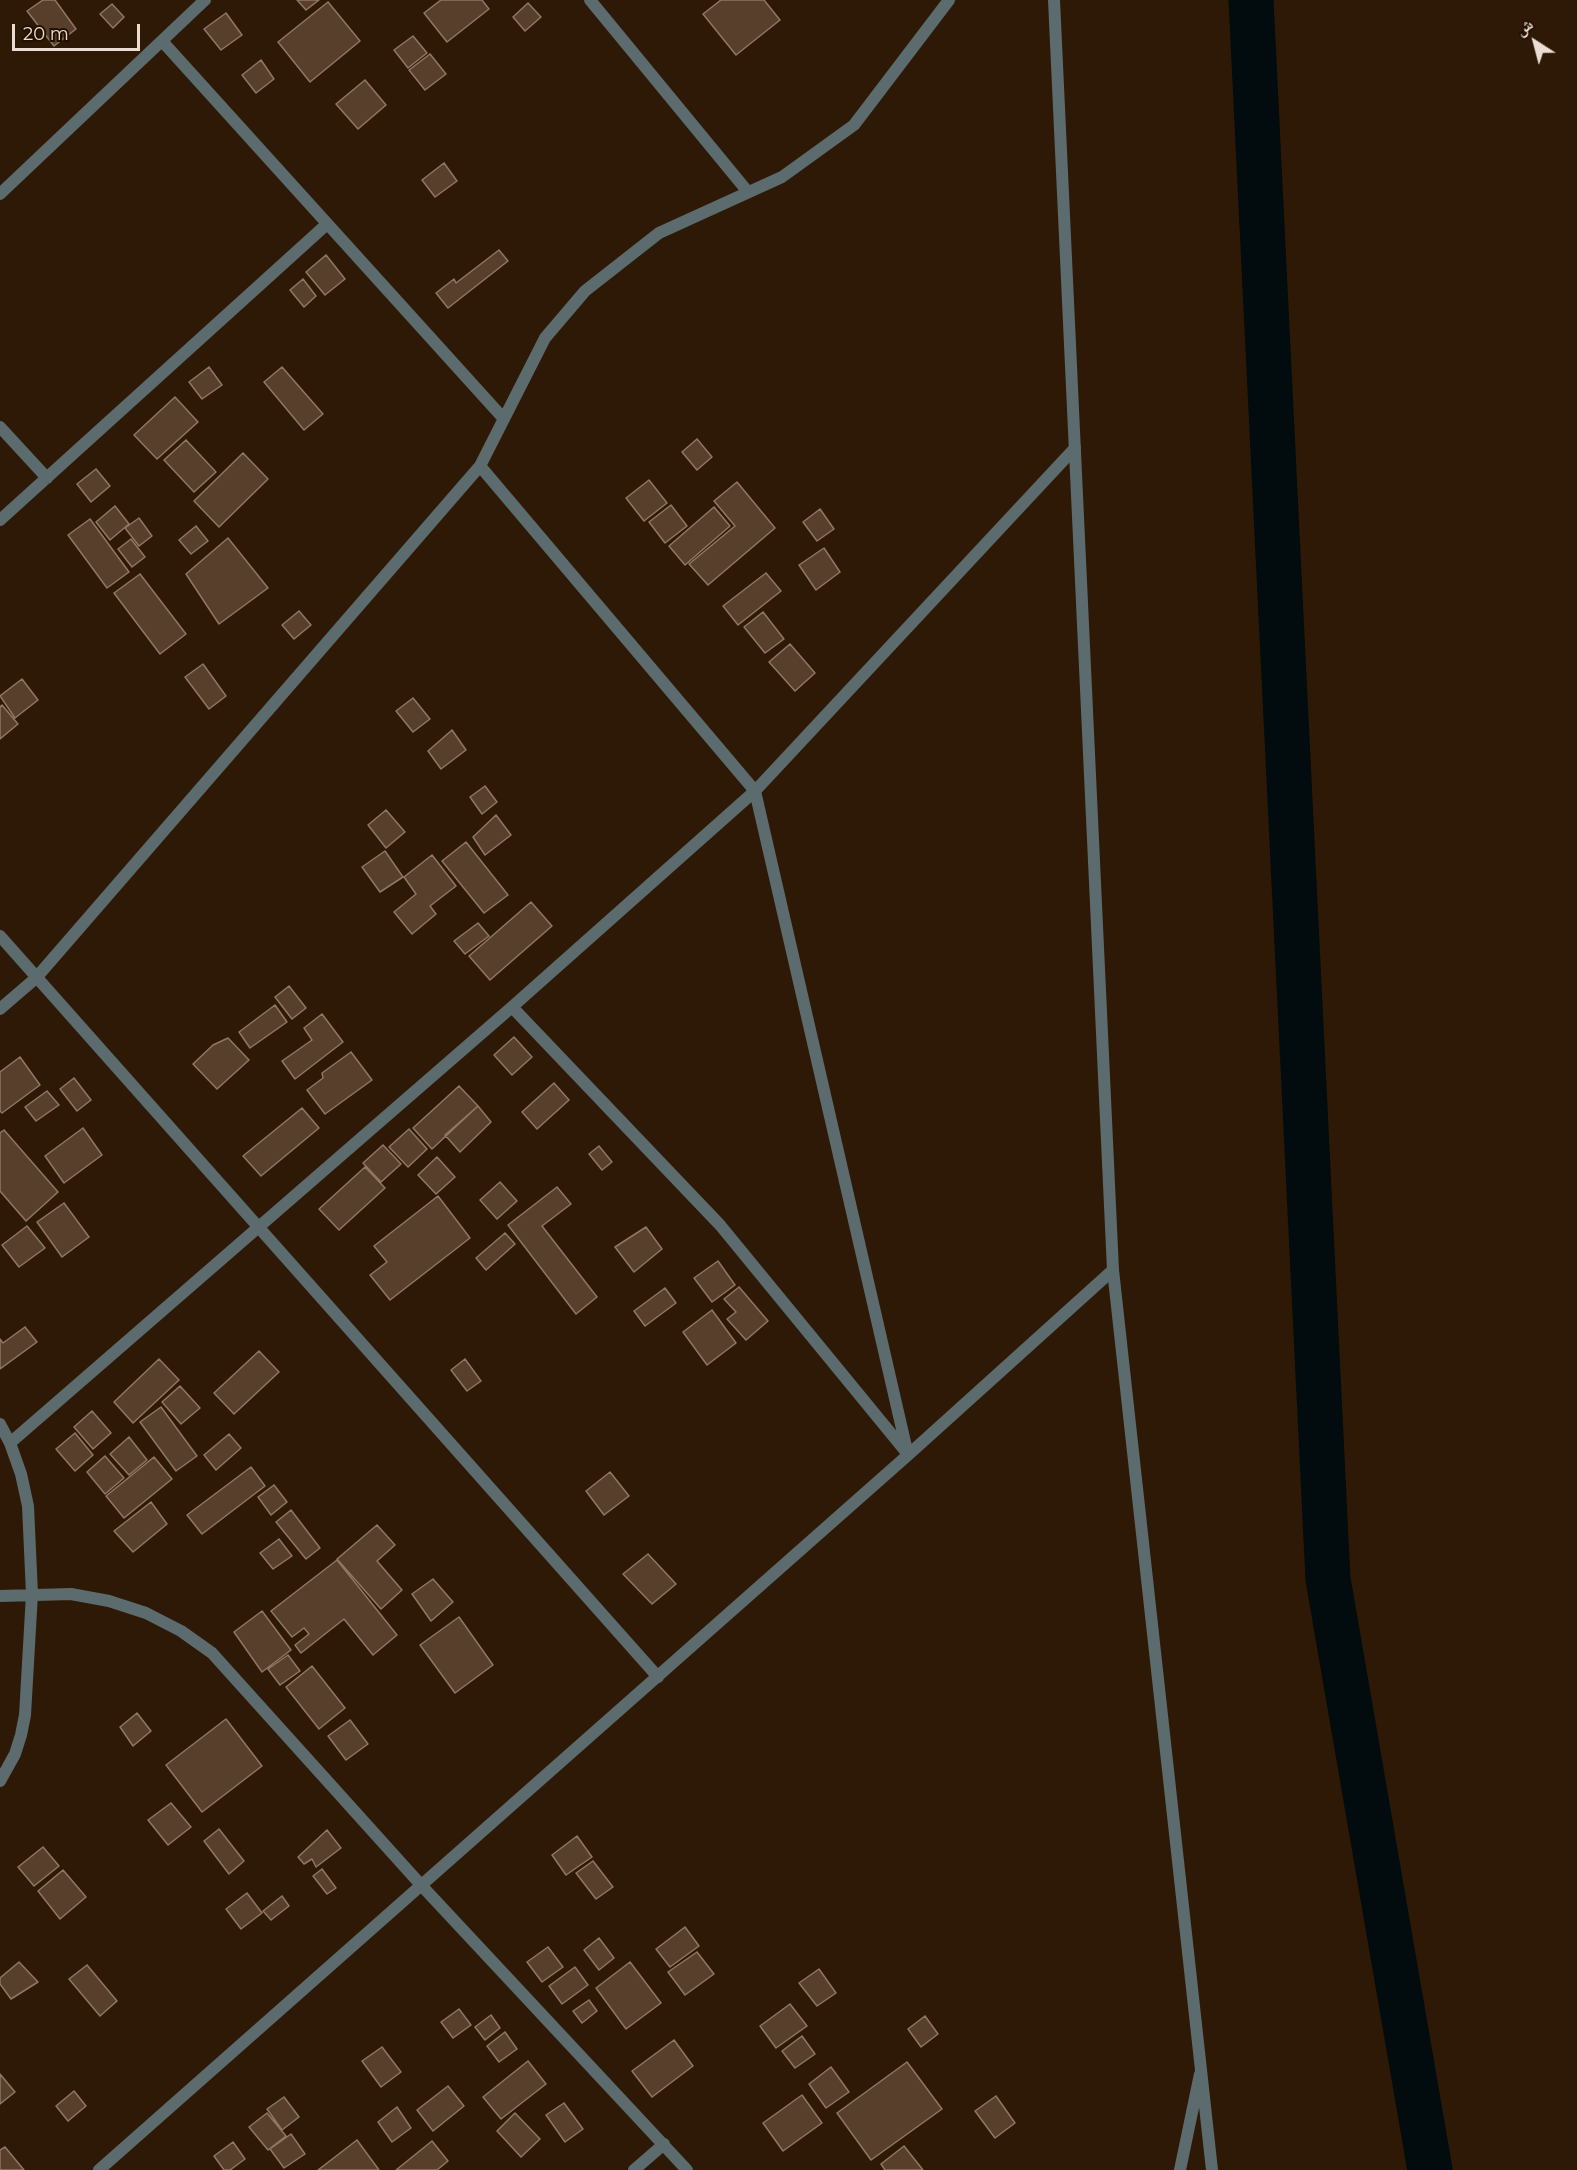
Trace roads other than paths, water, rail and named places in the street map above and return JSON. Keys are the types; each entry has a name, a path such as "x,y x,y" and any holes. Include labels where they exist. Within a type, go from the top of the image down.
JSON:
{"street":[{"path":"0,194 205,0"},
{"path":"590,0 748,192"},
{"path":"0,1009 36,978 480,466 545,338 585,291 659,233 782,177 854,125 949,0"},
{"path":"1054,0 1113,1270 1212,2170"},
{"path":"162,41 504,419"},
{"path":"0,520 327,224"},
{"path":"0,428 47,478"},
{"path":"10,1443 512,1007 755,791 1075,448"},
{"path":"480,466 755,791 908,1455"},
{"path":"0,936 658,1677"},
{"path":"512,1007 720,1225 908,1455"},
{"path":"99,2170 658,1677 1113,1270"},
{"path":"0,1424 10,1443 28,1506 32,1594 25,1715 15,1754 0,1781"},
{"path":"0,1596 71,1594 109,1601 146,1613 181,1631 213,1653 421,1885 687,2170"},
{"path":"1180,2170 1201,2071"},
{"path":"634,2170 664,2144"}],"waterway":[{"path":"1251,0 1328,1579 1430,2170"}]}
